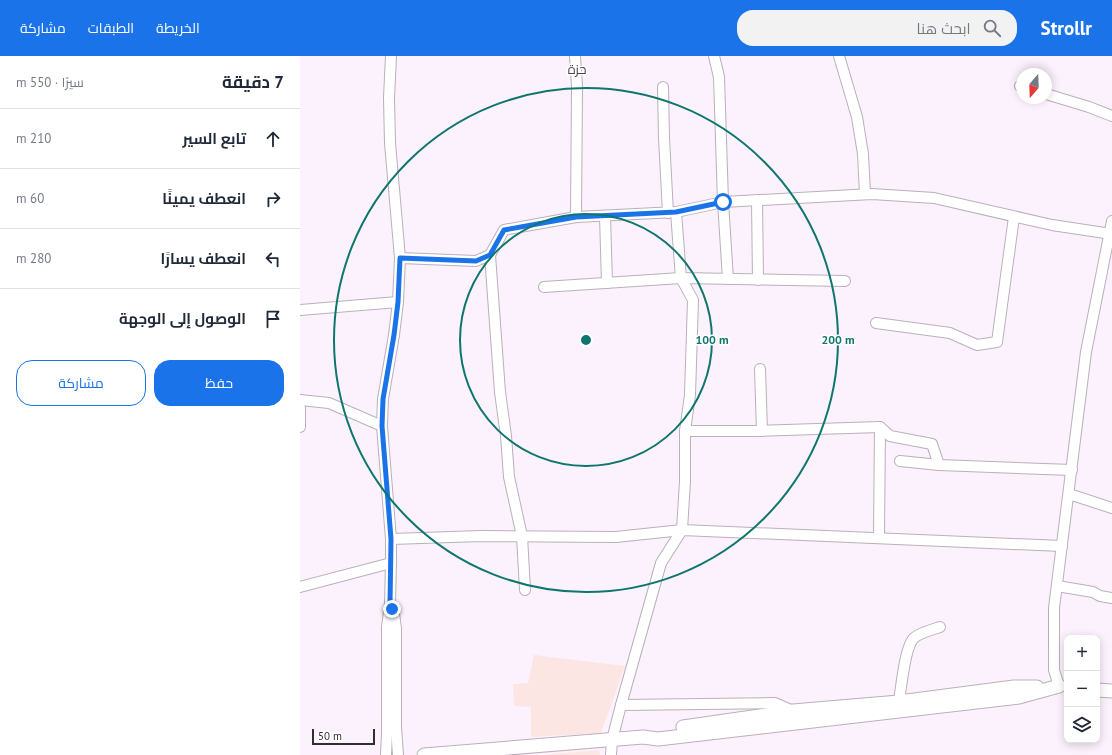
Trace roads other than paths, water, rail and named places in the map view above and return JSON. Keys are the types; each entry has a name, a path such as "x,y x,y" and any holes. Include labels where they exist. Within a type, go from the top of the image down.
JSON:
{"main road":[{"path":"794,717 1014,687 1063,687"},
{"path":"424,755 643,737 657,731 1019,697 1063,687"},
{"path":"1100,690 1112,691"}],"street":[{"path":"386,755 388,733 388,628 391,539 382,426 383,399 398,302 400,258 390,143 389,98 391,56"},
{"path":"575,56 577,86 576,217"},
{"path":"714,56 719,77 723,202 728,279"},
{"path":"839,56 857,117 863,154 865,194"},
{"path":"611,755 612,740 621,705 661,563 682,530 685,481 685,431 690,395 693,300 681,278 664,138 663,88"},
{"path":"1052,96 1112,116"},
{"path":"525,590 522,536 509,476 506,436 500,392 490,255 504,230 576,217 672,212 723,202 865,194 934,198 1052,225 1111,234"},
{"path":"757,200 758,280"},
{"path":"605,216 607,283"},
{"path":"876,323 950,333 977,345 997,342 1014,216"},
{"path":"1063,687 1054,670 1054,608 1086,352 1111,234 1112,221"},
{"path":"400,258 476,261 490,255"},
{"path":"544,287 681,278 845,281"},
{"path":"300,310 398,302"},
{"path":"760,369 762,431"},
{"path":"300,400 329,403 382,426"},
{"path":"300,408 300,427"},
{"path":"685,431 762,431 880,427 890,436 932,444 940,465"},
{"path":"879,537 880,427"},
{"path":"900,462 1072,470"},
{"path":"1069,494 1112,508"},
{"path":"391,539 481,536 616,537 682,530 879,537 1062,546"},
{"path":"300,587 391,563"},
{"path":"1057,586 1093,592 1100,596 1112,598"},
{"path":"390,604 394,614 396,628 396,727 398,755"},
{"path":"898,702 906,656 914,637 940,627"},
{"path":"621,705 775,703 794,717"}],"district":[{"name":"حزة","path":"577,69"}]}
